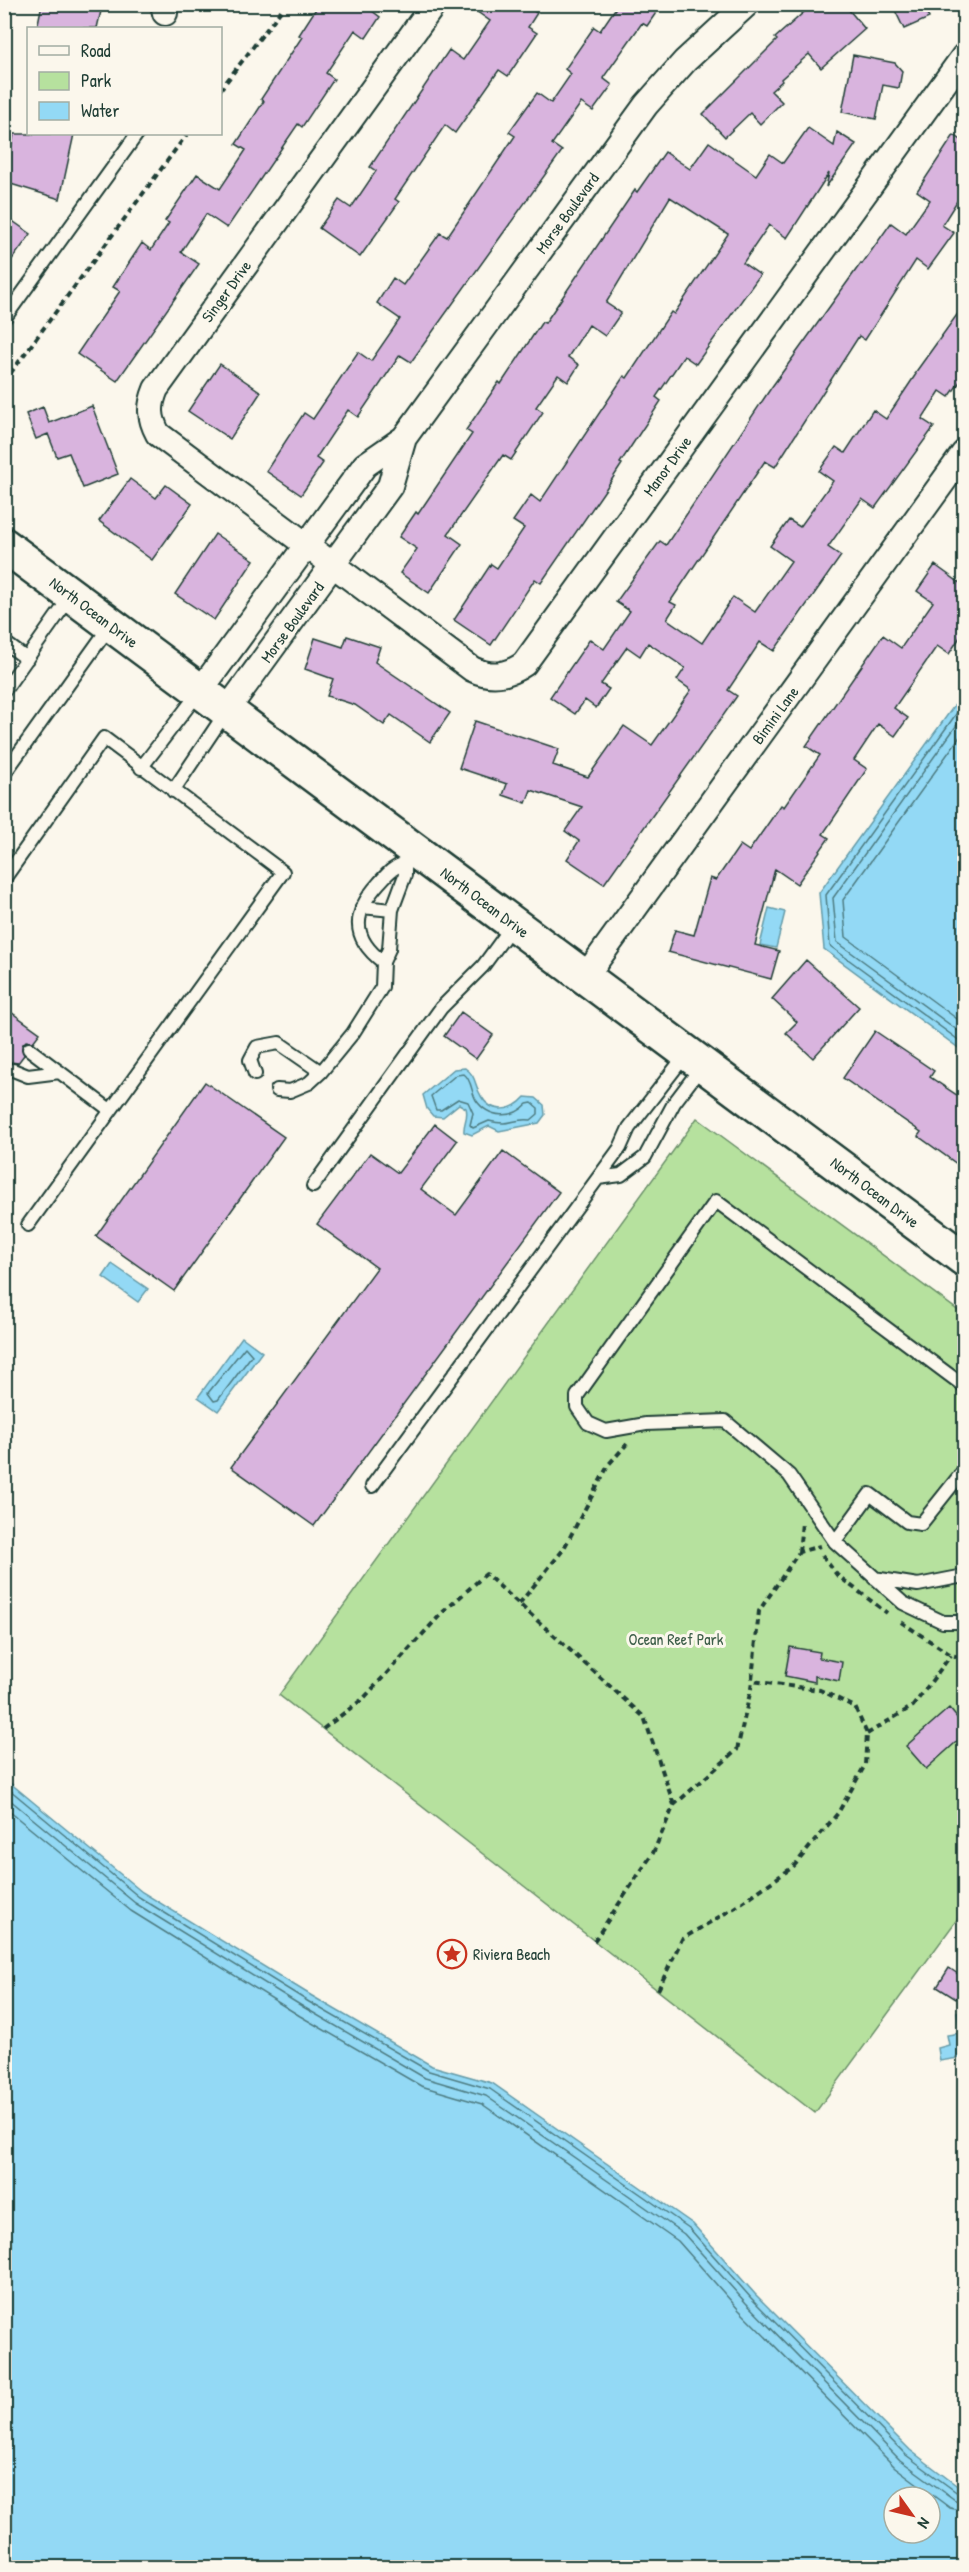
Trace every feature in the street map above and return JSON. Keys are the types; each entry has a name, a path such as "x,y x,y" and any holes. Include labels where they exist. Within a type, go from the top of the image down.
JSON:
{"main road":[{"name":"North Ocean Drive","path":"4,545 227,710 410,857 514,924 964,1259"}],"street":[{"name":"Singer Drive","path":"307,545 158,434 151,420 150,403 156,388 434,4"},
{"name":"Morse Boulevard","path":"200,691 365,465 404,438 646,105 685,60 739,7"},
{"name":"Manor Drive","path":"307,545 472,669 486,675 511,673 524,664 964,56"},
{"name":"Morse Boulevard","path":"227,710 390,486 404,438"},
{"name":"Bimini Lane","path":"585,977 964,453"}],"lane":[{"path":"4,319 136,135"},
{"path":"4,691 72,595"},
{"path":"4,774 111,624"},
{"path":"4,642 27,659"},
{"path":"141,768 200,691"},
{"path":"173,790 227,710"},
{"path":"4,879 104,738 283,873 28,1225"},
{"path":"383,962 363,944 359,934 358,915 369,894 394,866 410,857"},
{"path":"277,1090 290,1091 309,1083 321,1072 353,1034 382,987 383,962 388,949 392,910 410,857"},
{"path":"362,907 392,910"},
{"path":"313,1186 441,1008 483,966 514,924"},
{"path":"255,1074 250,1060 257,1047 279,1043 321,1072"},
{"path":"29,1049 110,1110"},
{"path":"372,1486 620,1148 629,1128 659,1092 695,1059"},
{"path":"598,1178 621,1175 645,1157 695,1059"},
{"path":"13,1070 28,1076 60,1072"},
{"path":"964,1386 716,1201 577,1396 577,1407 588,1423 606,1431 646,1424 725,1420 789,1475 835,1542 903,1603 943,1622 964,1622"},
{"path":"835,1542 870,1494 907,1522 921,1524 964,1470"},
{"path":"874,1578 918,1585 953,1581 964,1576"}],"path":[{"path":"222,87 286,4"},
{"path":"4,382 186,135"},
{"path":"519,1604 563,1550 609,1464 646,1424"},
{"path":"594,1941 653,1853 674,1805 737,1750 752,1681 759,1611 799,1552 835,1542"},
{"path":"323,1729 364,1698 442,1612 486,1574 644,1717 674,1805"},
{"path":"867,1734 914,1706 951,1654"},
{"path":"658,1990 682,1939 734,1908 793,1867 838,1813 865,1765 867,1734 855,1707 820,1690 752,1681"}],"green space":[{"name":"Ocean Reef Park","path":"697,1118 964,1315 964,1910 815,2113 279,1695"}],"water":[{"path":"964,692 964,1052 824,949 819,893"},
{"path":"769,908 785,912 776,948 760,945"},
{"path":"465,1068 473,1077 481,1096 491,1106 509,1108 525,1097 536,1098 544,1105 545,1115 539,1123 499,1131 489,1126 472,1135 464,1132 467,1111 459,1104 443,1117 433,1116 427,1109 423,1095 454,1069"},
{"path":"112,1264 148,1289 138,1302 103,1277"},
{"path":"242,1337 262,1352 218,1411 198,1397"},
{"path":"4,1778 142,1892 432,2066 492,2083 693,2224 755,2294 910,2450 964,2491 964,2567 5,2567"},
{"path":"964,2011 964,2057 940,2061 938,2048 949,2045 947,2035 960,2033 957,2012"}],"building":[{"path":"42,4 80,4 101,11 97,27 37,27"},
{"path":"319,4 363,4 380,17 366,38 355,30 326,73 334,79 302,127 298,124 227,228 206,214 181,252 199,264 117,381 77,354 120,291 113,287 142,243 151,250 169,223 165,221 197,174 220,189 246,150 236,144 264,101 261,99 302,37 299,35"},
{"path":"466,4 523,4 537,13 528,27 537,33 508,76 499,70 455,133 445,125 395,199 399,202 360,257 319,228 339,200 351,208 376,171 370,167 449,50 463,60 490,21"},
{"path":"615,4 662,4 647,26 642,23 603,78 612,85 593,111 581,103 552,144 562,151 411,362 400,355 358,417 348,410 316,458 323,463 301,495 266,471 304,413 313,419 358,352 371,361 400,319 377,303 393,278 403,285 440,233 447,237 515,136 509,132 537,93 551,103 571,74 565,69 594,27 600,31 617,6"},
{"path":"813,4 844,4 865,29 821,68 809,54 771,91 782,102 760,124 750,113 725,137 703,114 777,40 775,38"},
{"path":"892,4 922,4 929,18 904,29"},
{"path":"853,55 895,63 902,71 899,88 883,85 876,119 842,112"},
{"path":"808,128 834,146 837,132 856,144 826,187 829,173 787,238 769,225 743,263 760,275 696,364 684,356 656,397 661,401 605,490 541,583 535,579 491,645 454,620 491,564 497,568 524,528 513,521 531,495 540,502 624,376 627,378 671,312 674,314 728,234 670,197 606,303 621,313 605,336 589,325 568,357 579,365 568,382 558,375 536,407 543,412 511,460 503,455 448,534 462,544 429,593 400,573 417,549 399,537 416,512 418,514 472,434 466,430 499,382 501,384 635,190 637,192 665,152 690,169 709,142 756,175 770,154 783,163"},
{"path":"14,134 74,135 60,199 4,182"},
{"path":"954,135 964,142 964,190 942,225 954,233 928,269 916,260 865,340 859,336 775,467 765,461 670,602 676,605 667,619 702,643 733,597 755,612 791,561 770,546 789,520 800,527 833,481 819,471 836,447 845,453 873,410 886,419 915,373 964,305 964,376 949,397 940,391 922,419 934,427 875,508 862,499 828,547 841,556 774,651 760,642 728,690 737,696 604,884 567,859 579,841 565,831 582,807 531,790 526,803 503,795 507,784 459,768 475,721 559,749 553,765 588,777 624,726 652,745 691,690 677,680 685,668 648,643 640,656 627,647 601,684 609,689 596,708 585,700 575,714 550,697 590,639 604,649 630,611 616,602 660,541 666,545 771,388 891,223 906,234 930,200 917,191"},
{"path":"4,215 31,234 4,270"},
{"path":"220,364 261,392 230,439 188,411"},
{"path":"92,406 118,474 83,488 69,453 57,457 48,434 36,439 26,414 43,407 49,423"},
{"path":"130,479 156,498 166,485 192,504 152,560 99,521"},
{"path":"215,534 254,560 214,620 175,594"},
{"path":"935,565 964,586 964,631 949,654 937,646 894,708 908,718 895,736 878,724 854,760 867,769 823,834 829,838 797,884 775,869 755,945 779,951 771,979 668,952 675,930 694,935 710,878 716,880 740,845 749,851 781,805 784,807 820,755 806,746 883,635 901,648 933,602 917,591"},
{"path":"347,636 380,647 375,662 450,713 430,742 391,715 384,725 355,705 327,696 333,679 305,669 315,638 343,647"},
{"path":"806,960 859,1007 813,1058 786,1033 797,1022 772,999"},
{"path":"4,1007 40,1033 33,1042 26,1041 22,1045 24,1055 18,1063 11,1062 6,1066 9,1077 4,1083"},
{"path":"461,1012 493,1035 476,1059 444,1036"},
{"path":"875,1031 934,1071 930,1077 964,1100 964,1169 918,1136 921,1132 843,1078"},
{"path":"205,1082 284,1137 174,1291 96,1236"},
{"path":"435,1124 457,1141 421,1189 456,1215 503,1151 559,1192 314,1526 231,1467 377,1268 317,1224 370,1153 398,1173"},
{"path":"790,1647 820,1652 819,1658 842,1662 839,1681 815,1676 815,1682 785,1676"},
{"path":"949,1708 964,1726 964,1735 926,1769 906,1746"},
{"path":"949,1968 964,1978 964,1987 956,1999 937,1987"}],"place":[{"name":"Riviera Beach","path":"452,1954"}]}
